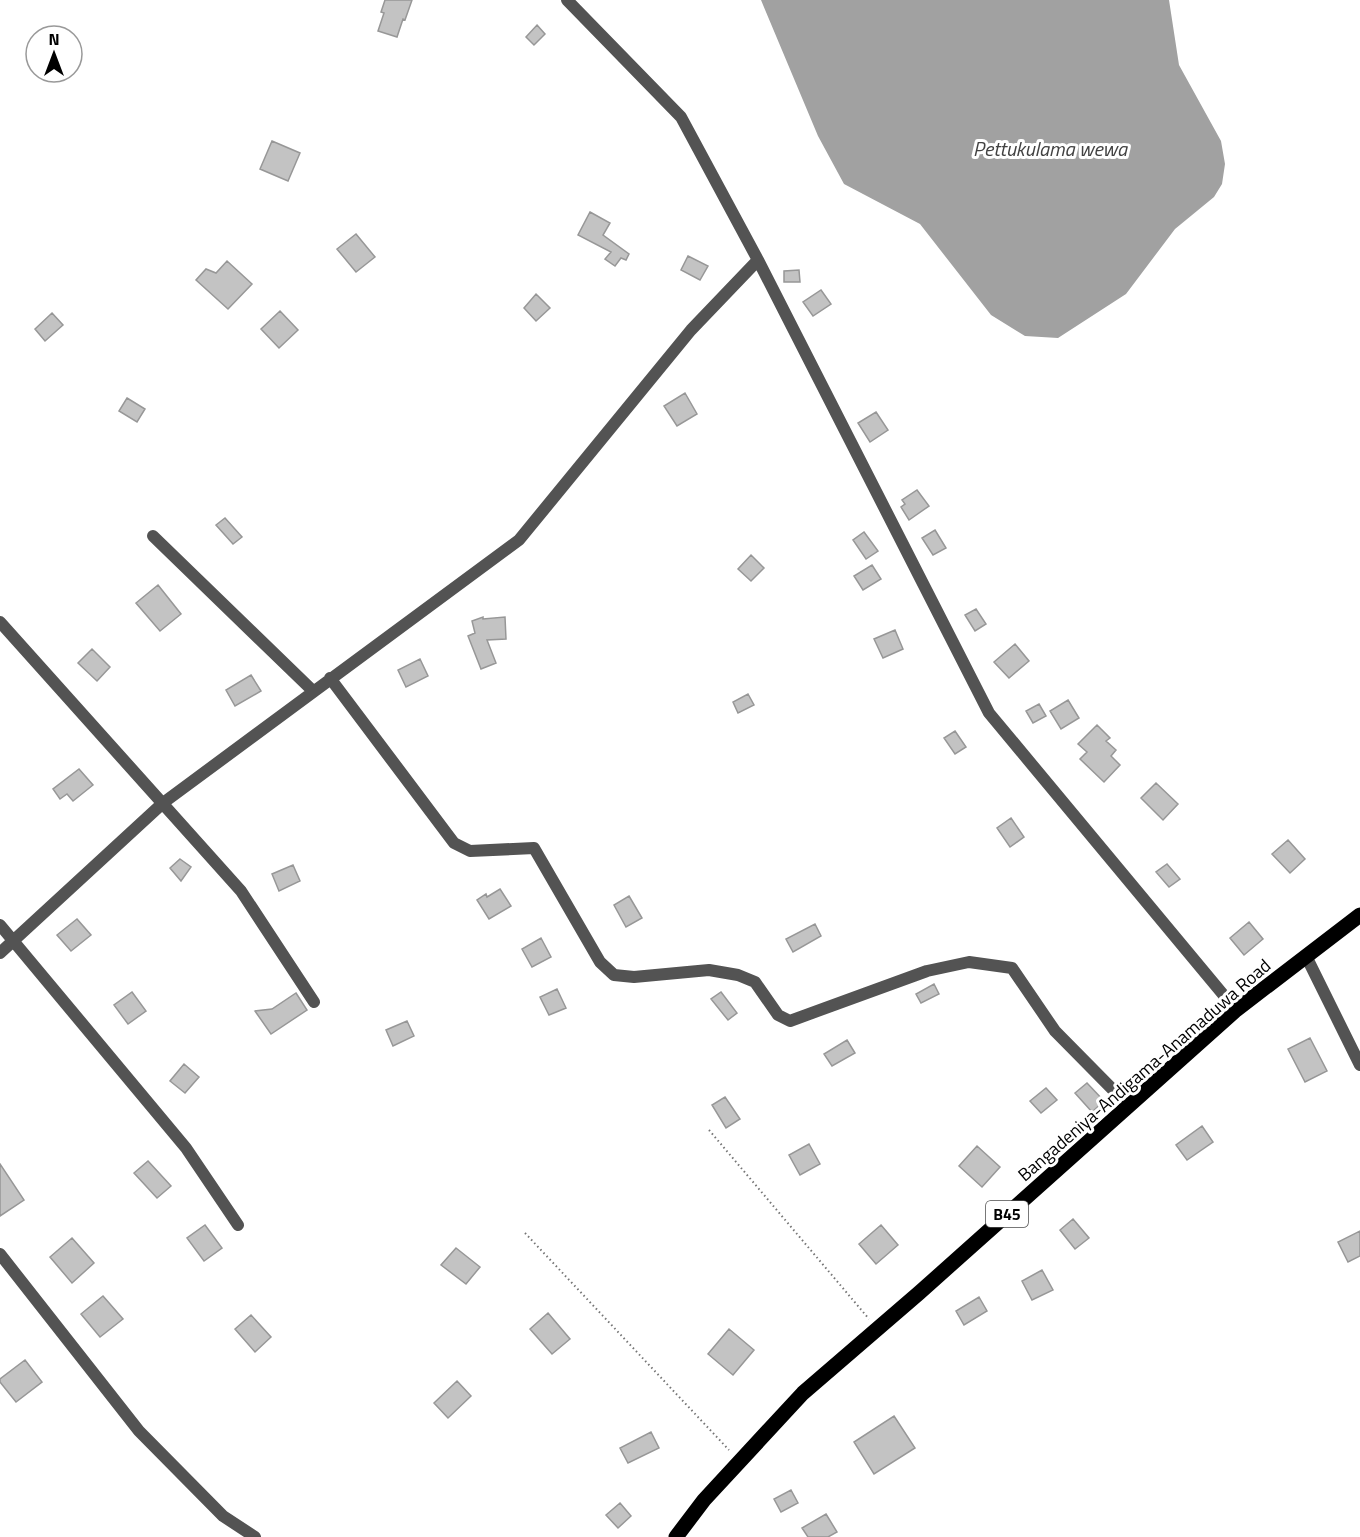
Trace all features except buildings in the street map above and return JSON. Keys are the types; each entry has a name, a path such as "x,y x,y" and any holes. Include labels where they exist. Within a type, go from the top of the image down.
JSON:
{"main road":[{"name":"Bangadeniya-Andigama-Anamaduwa Road","path":"676,1537 704,1500 803,1393 919,1293 1236,1010 1360,915"}],"street":[{"path":"567,0 681,117 758,260 989,713 1236,1010"},
{"path":"0,953 163,803 519,540 691,330 758,260"},
{"path":"153,536 313,691"},
{"path":"0,622 241,891 314,1002"},
{"path":"330,678 454,843 470,851 534,849 600,962 614,975 634,978 709,970 738,975 755,982 778,1015 790,1021 927,970 969,962 1012,968 1055,1031 1129,1106"},
{"path":"0,925 186,1148 238,1225"},
{"path":"1306,956 1360,1065"},
{"path":"0,1254 139,1431 224,1515 255,1537"}],"path":[{"path":"709,1130 877,1328"},
{"path":"525,1233 739,1461"}],"water":[{"name":"Pettukulama wewa","path":"761,0 1169,0 1179,65 1221,141 1225,164 1222,184 1214,197 1175,229 1126,294 1058,338 1025,336 991,315 920,224 844,184 818,136"}]}
